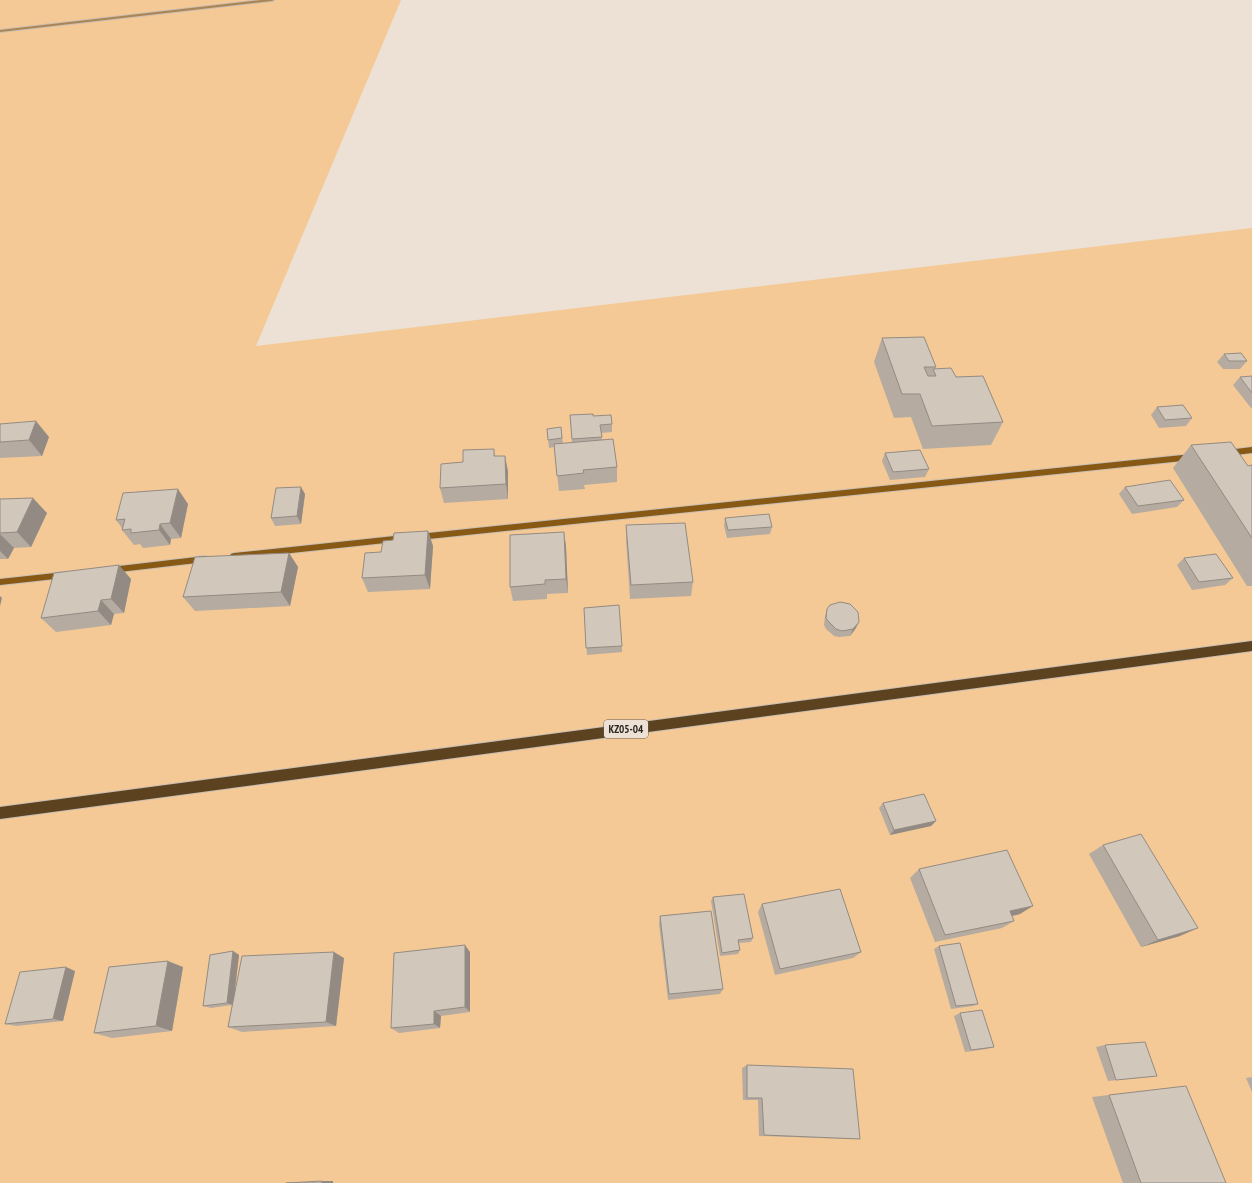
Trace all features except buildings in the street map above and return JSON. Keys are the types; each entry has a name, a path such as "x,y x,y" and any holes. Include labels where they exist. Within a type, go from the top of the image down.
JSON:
{"main road":[{"name":"KZ05-04","path":"0,813 1252,646"}],"street":[{"path":"0,31 272,0"},
{"path":"1221,454 1252,450"},
{"path":"228,557 1198,456"},
{"path":"104,571 212,558"},
{"path":"0,582 74,574"}],"shaded area":[{"path":"0,0 401,0 256,346 1252,228 1252,1183 0,1183"}]}
